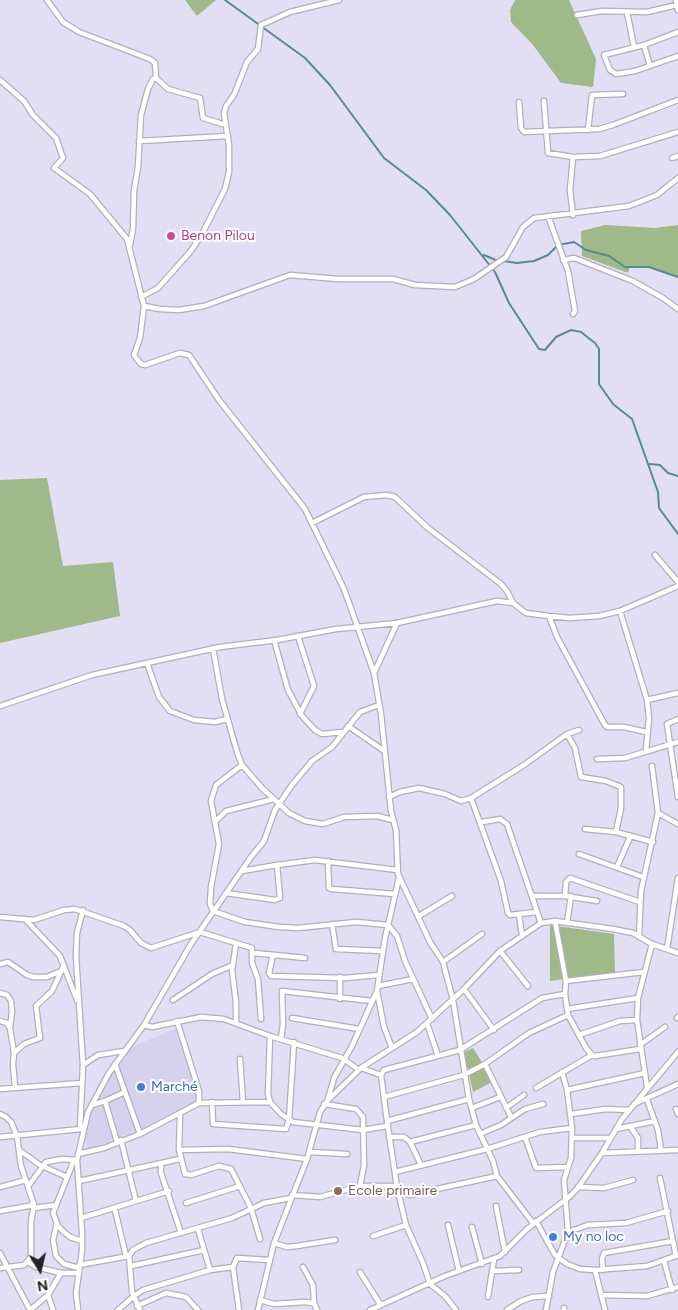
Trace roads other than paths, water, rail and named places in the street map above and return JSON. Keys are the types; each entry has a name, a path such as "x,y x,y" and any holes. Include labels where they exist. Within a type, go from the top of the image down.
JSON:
{"street":[{"path":"47,0 63,22 79,32 156,63 156,78 168,89 200,98 203,118 226,125"},
{"path":"141,297 151,293 165,280 201,236 227,183 229,172 226,106 234,95 247,62 258,50 261,24 290,12 339,0"},
{"path":"577,14 647,12 677,5"},
{"path":"627,12 634,47"},
{"path":"678,32 644,45 605,54 613,74 635,71 678,56"},
{"path":"644,45 650,66"},
{"path":"156,78 153,79 148,89 142,108 134,191 133,230 130,245 144,306 140,338 134,355 141,364 180,353 189,355 219,400 305,509 337,574 374,673 389,797 396,830 399,878 443,962 452,1000 469,1099 476,1125 488,1149 496,1176 534,1222 559,1259 580,1269 595,1270 646,1266 677,1256 660,1178"},
{"path":"0,80 24,101 33,115 56,138 63,158 54,168 90,194 130,245"},
{"path":"588,130 592,95 623,94"},
{"path":"519,102 521,131 548,131 588,130 614,125 678,100"},
{"path":"544,102 548,131 548,153 572,157 600,156 678,132"},
{"path":"139,141 228,136"},
{"path":"672,158 678,156"},
{"path":"572,157 570,190 573,215"},
{"path":"144,306 179,310 204,306 290,274 338,279 393,279 414,285 455,286 474,279 506,257 523,227 534,218 621,208 644,201 670,186 678,178"},
{"path":"548,216 570,280 575,311 573,314"},
{"path":"563,260 574,258 633,281 678,309"},
{"path":"312,523 364,498 386,495 395,497 428,528 500,584 507,591 513,602 526,613 570,618 620,611 678,586"},
{"path":"655,555 678,582"},
{"path":"0,706 92,676 213,648 358,626 397,623 436,616 487,603 513,602"},
{"path":"620,611 647,700 649,718 646,732 646,752"},
{"path":"549,616 558,637 605,725 607,727 624,727 646,732"},
{"path":"374,673 397,623"},
{"path":"298,636 314,686 300,714"},
{"path":"274,640 288,690 300,714 315,730 322,734 343,732"},
{"path":"213,648 227,719 242,764 251,777 274,799 295,818 316,823 323,824 344,817 376,816 393,820"},
{"path":"147,663 159,697 170,711 182,717 207,722 227,719"},
{"path":"647,700 678,693"},
{"path":"82,1129 91,1105 115,1064 144,1025 165,987 213,911 264,841 272,817 292,785 307,766 328,751 362,710 379,705"},
{"path":"678,719 667,722 676,770 678,797"},
{"path":"348,726 383,750"},
{"path":"389,797 400,792 419,788 445,794 461,802 471,798 524,765 567,734 578,730"},
{"path":"567,734 575,748 581,777 606,781 621,787 621,808 616,832"},
{"path":"597,759 625,758 678,742"},
{"path":"242,764 216,785 211,801 219,844 211,887 210,904 213,911 245,922 279,927 298,928 356,922 388,925 397,936 405,961 432,1019"},
{"path":"639,936 640,902 658,813 652,766"},
{"path":"471,798 482,822 505,895 508,913 510,915 519,915 536,912"},
{"path":"215,822 218,816 226,811 274,799"},
{"path":"658,813 678,824"},
{"path":"482,822 500,819 507,824 541,923"},
{"path":"585,829 616,832 653,842"},
{"path":"617,867 630,837"},
{"path":"579,854 644,877"},
{"path":"242,871 315,860 397,870"},
{"path":"328,861 329,888 332,890 396,894"},
{"path":"226,893 278,900 281,896 277,865"},
{"path":"392,1048 384,1027 377,988 388,925 399,878"},
{"path":"567,923 568,896 566,882 570,878 640,902"},
{"path":"667,950 678,878"},
{"path":"419,916 452,896"},
{"path":"532,896 568,896 597,901"},
{"path":"0,917 42,918 64,910 83,910 124,926 141,943 151,948 200,932 252,948 254,952 305,958"},
{"path":"79,1269 64,1264 56,1256 53,1240 56,1224 53,1213 76,1160 82,1129 84,1065 76,956 83,910"},
{"path":"519,915 522,935"},
{"path":"25,919 51,946 64,965 80,1008"},
{"path":"326,1102 360,1069 417,1032 432,1019 500,951 541,923 556,921 601,926 639,936 652,944 678,953"},
{"path":"556,921 566,981 565,994 568,1015 592,1055"},
{"path":"332,924 336,950 383,951"},
{"path":"443,962 482,934"},
{"path":"236,944 233,965 236,1023"},
{"path":"647,1087 637,1020 638,998 652,944"},
{"path":"500,951 528,986"},
{"path":"254,952 252,964 258,979 261,1018"},
{"path":"273,955 269,973 271,976 340,977 378,975"},
{"path":"0,964 8,962 33,977 51,976 62,971"},
{"path":"14,1053 24,1044 40,1038 36,1006 52,991 64,965"},
{"path":"174,1000 212,974 233,965"},
{"path":"566,981 644,972"},
{"path":"340,977 340,999"},
{"path":"377,988 413,979"},
{"path":"258,1310 274,1243 310,1152 316,1124 334,1078 377,988"},
{"path":"464,989 494,1030"},
{"path":"281,1039 283,1024 282,992 372,1001"},
{"path":"0,993 7,996 11,1001 10,1028 14,1053 12,1064 15,1088"},
{"path":"456,1310 445,1296 430,1284 406,1225 397,1187 389,1137 382,1075 384,1070 460,1050 542,998 565,994"},
{"path":"567,1009 638,998"},
{"path":"384,1097 464,1076 485,1064 529,1033 568,1015"},
{"path":"144,1025 152,1027 178,1020 209,1017 236,1023 270,1036 294,1042 344,1059 360,1069 382,1075"},
{"path":"292,1018 359,1029"},
{"path":"178,1020 199,1091 199,1103"},
{"path":"579,1035 620,1021 637,1020"},
{"path":"0,1021 7,1023 10,1028"},
{"path":"427,1023 438,1056"},
{"path":"536,1088 592,1055 640,1047 665,1027"},
{"path":"270,1036 267,1083 270,1102 289,1120 363,1130 469,1099"},
{"path":"212,1102 213,1124 286,1129 289,1120 294,1042"},
{"path":"84,1065 102,1054 124,1051"},
{"path":"370,1310 459,1271 494,1259 505,1252 534,1222 566,1200 578,1187 602,1153 628,1110 678,1052"},
{"path":"240,1059 243,1102"},
{"path":"115,1064 140,1134"},
{"path":"485,1064 511,1117"},
{"path":"546,1310 553,1272 568,1232 565,1175 568,1167 572,1128 567,1090 562,1072"},
{"path":"567,1090 645,1073"},
{"path":"0,1089 82,1083"},
{"path":"633,1105 678,1084"},
{"path":"91,1105 125,1092"},
{"path":"506,1108 524,1095"},
{"path":"472,1108 500,1097"},
{"path":"646,1100 655,1121 661,1150"},
{"path":"105,1101 119,1141 136,1202"},
{"path":"78,1154 91,1152 140,1134 199,1103 270,1102"},
{"path":"326,1102 356,1109 363,1117 364,1165 360,1186"},
{"path":"480,1134 501,1125 511,1117 543,1104"},
{"path":"571,1114 606,1109 628,1110"},
{"path":"0,1114 6,1116 17,1136 20,1166 29,1185 34,1207 30,1231 32,1254 28,1262"},
{"path":"180,1114 180,1159 188,1175 223,1166 231,1170 251,1208 260,1239"},
{"path":"616,1129 655,1121"},
{"path":"410,1142 476,1125"},
{"path":"630,1126 638,1138 638,1152"},
{"path":"395,1172 488,1149 540,1132 572,1128"},
{"path":"0,1137 82,1129"},
{"path":"389,1137 404,1137 410,1142 421,1165"},
{"path":"526,1137 536,1168 568,1167"},
{"path":"572,1138 610,1138"},
{"path":"179,1150 228,1149 307,1159"},
{"path":"19,1150 41,1166 67,1177"},
{"path":"602,1153 678,1150"},
{"path":"310,1152 347,1154"},
{"path":"29,1185 41,1166 57,1159 76,1160"},
{"path":"79,1181 127,1169 180,1159"},
{"path":"76,1160 82,1241 76,1293 78,1310"},
{"path":"161,1164 161,1173 169,1191 181,1233"},
{"path":"0,1268 28,1262 36,1267 61,1273 79,1269 127,1256 138,1246 232,1218 264,1203 292,1196 320,1197 360,1186 397,1187 409,1195 496,1176"},
{"path":"0,1188 26,1180"},
{"path":"578,1187 604,1188 633,1180"},
{"path":"186,1202 240,1186"},
{"path":"81,1218 115,1210 169,1191"},
{"path":"0,1211 56,1205"},
{"path":"496,1206 505,1252"},
{"path":"115,1210 131,1266 134,1296 138,1308 166,1293 186,1297 198,1310"},
{"path":"568,1232 588,1225 626,1222 668,1210"},
{"path":"56,1224 70,1237 82,1241"},
{"path":"373,1236 406,1225"},
{"path":"448,1225 459,1271"},
{"path":"472,1227 482,1264"},
{"path":"198,1229 210,1270"},
{"path":"274,1243 287,1247 335,1240"},
{"path":"603,1270 602,1259 604,1253 673,1241"},
{"path":"131,1266 204,1250"},
{"path":"0,1253 30,1310 48,1295 61,1273"},
{"path":"239,1310 233,1267 237,1258 269,1260"},
{"path":"488,1297 494,1259"},
{"path":"664,1261 672,1290"},
{"path":"118,1310 143,1290 210,1270 233,1267"},
{"path":"303,1267 313,1285 314,1303 318,1310"},
{"path":"492,1271 519,1270"},
{"path":"595,1270 605,1310"},
{"path":"360,1272 380,1304"},
{"path":"601,1295 647,1296 678,1287"},
{"path":"48,1295 53,1310"},
{"path":"507,1310 515,1304 533,1297 549,1296"},
{"path":"260,1300 274,1304 314,1303"}],"waterway":[{"path":"225,0 305,58 330,85 384,158 426,190 450,215 495,272 509,303 539,349 545,350 556,337 571,330 581,332 595,343 599,349 599,384 613,404 632,419 658,492 659,508 678,534"},
{"path":"503,261 517,263 534,261 548,255 558,245 574,242 586,250 609,256 625,267 649,267 678,277"},
{"path":"484,255 498,261"},
{"path":"650,464 660,465 668,473 678,476"}],"place":[{"name":"Benon Pilou","path":"171,236"},
{"name":"Marché","path":"141,1087"},
{"name":"Ecole primaire","path":"338,1191"},
{"name":"My no loc","path":"553,1237"}]}
